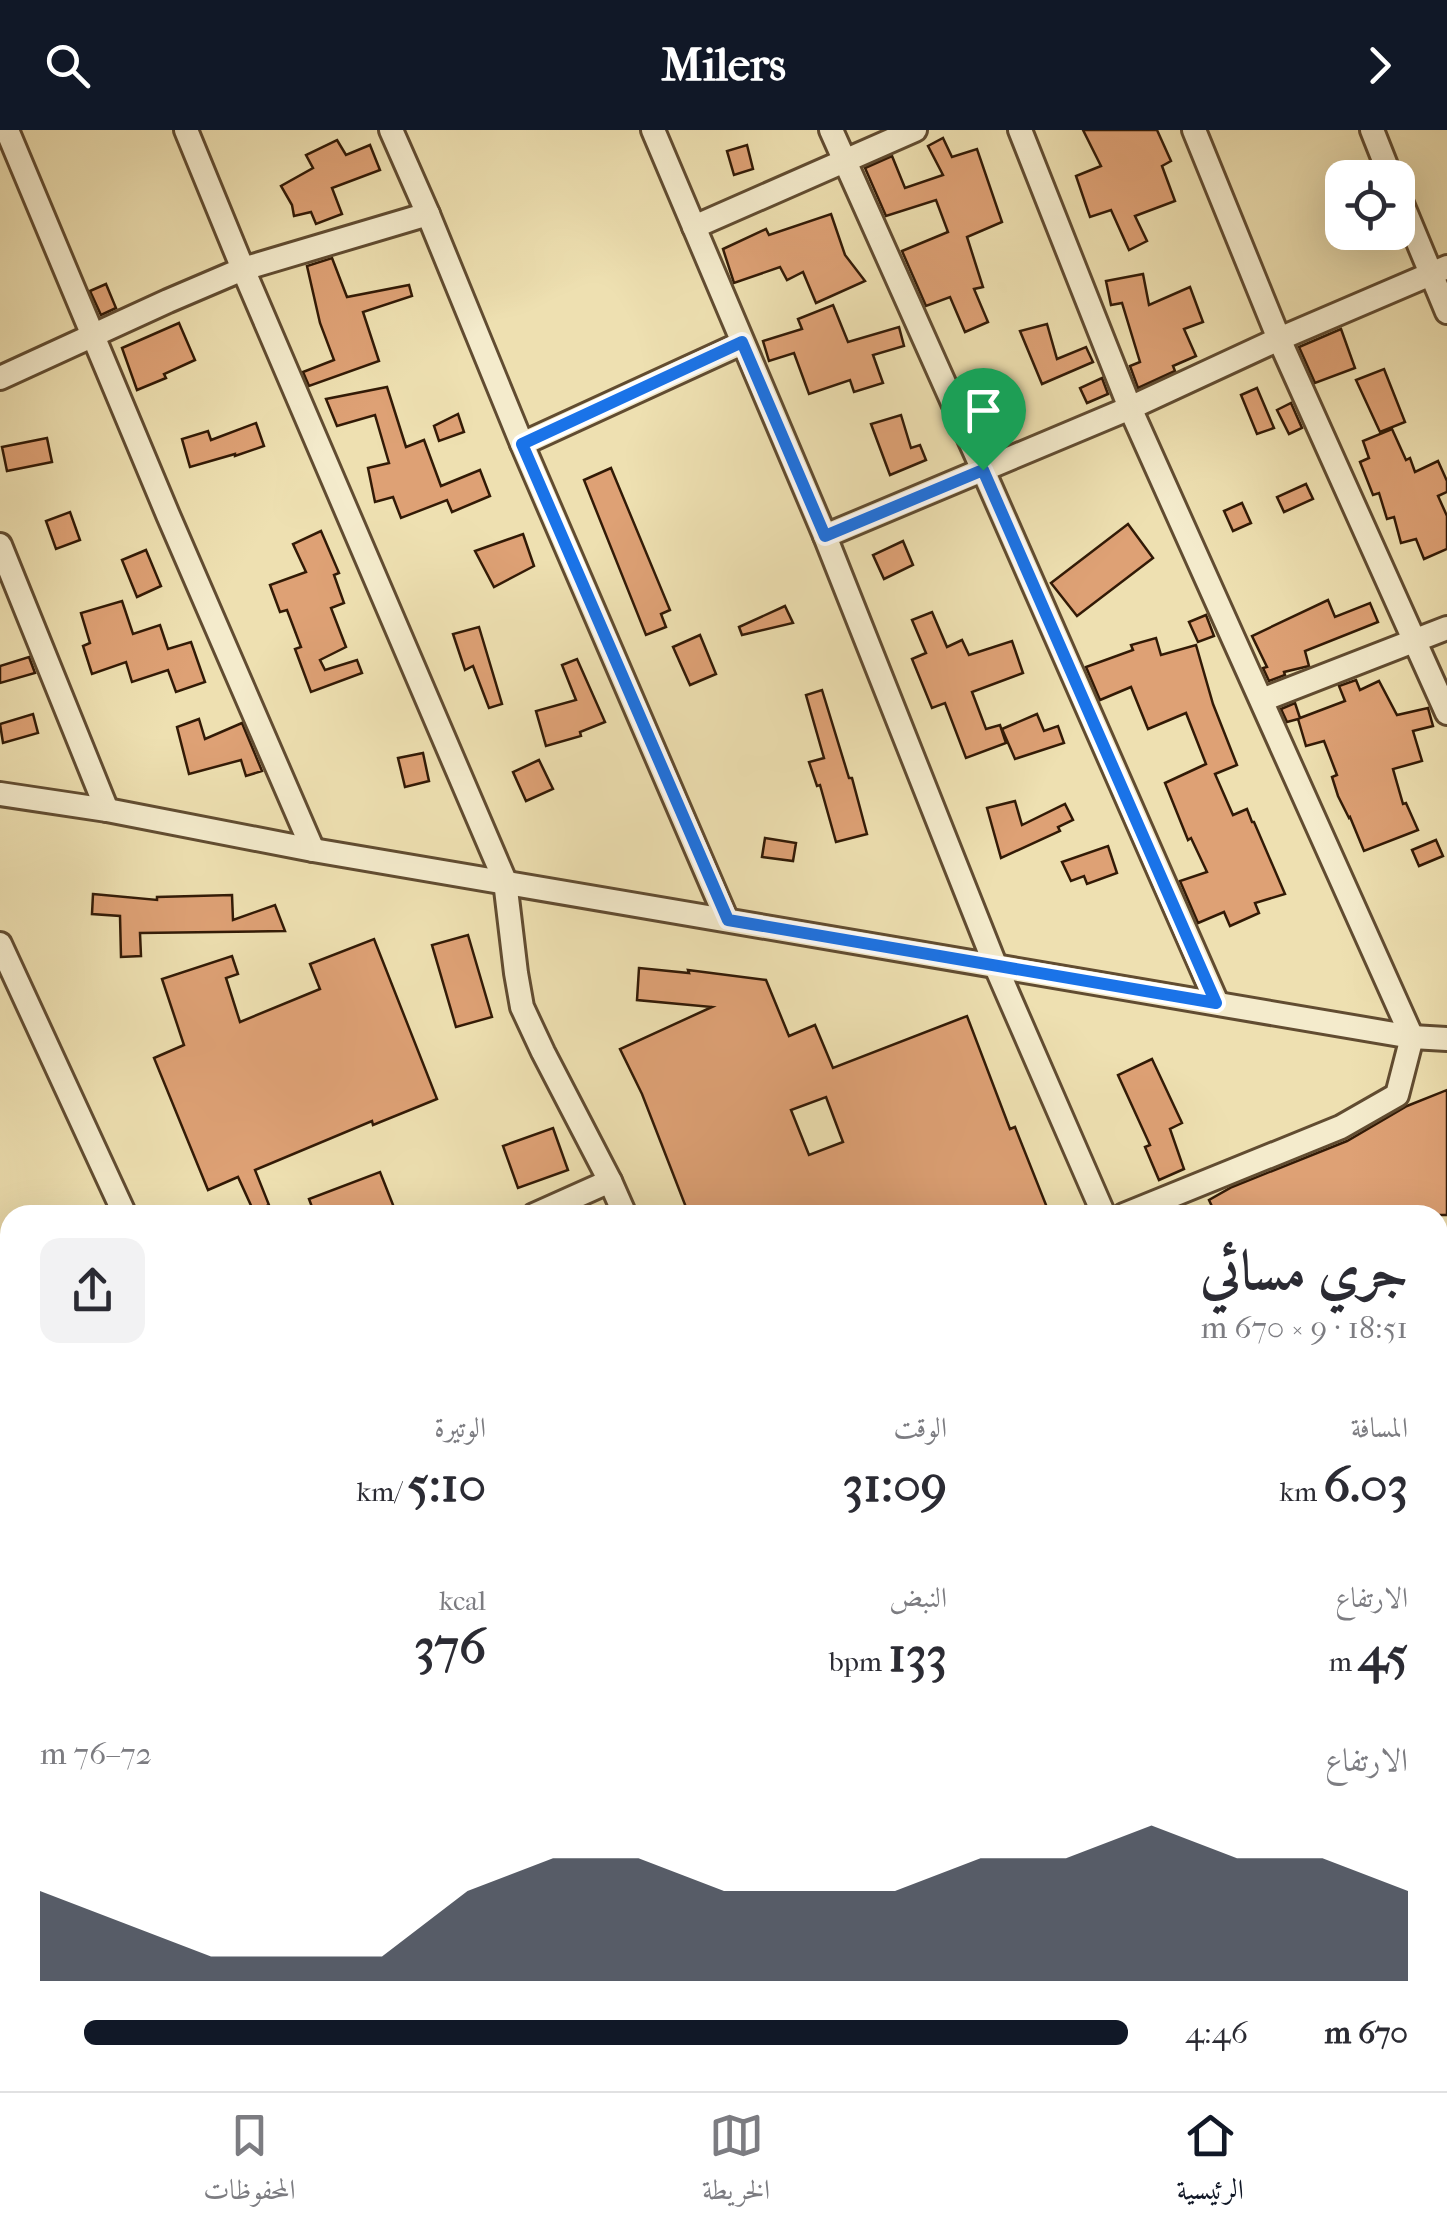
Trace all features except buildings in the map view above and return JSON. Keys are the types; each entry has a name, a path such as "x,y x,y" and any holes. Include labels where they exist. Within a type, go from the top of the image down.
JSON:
{"street":[{"path":"7,130 313,850"},
{"path":"186,130 505,881 522,1007 621,1205"},
{"path":"391,130 728,920"},
{"path":"653,130 825,536 996,967 1100,1205"},
{"path":"831,130 1216,1003"},
{"path":"694,227 915,130"},
{"path":"1020,130 1130,408 1412,1036 1397,1095 1342,1127 1149,1205"},
{"path":"1194,130 1279,339 1447,713"},
{"path":"1372,130 1384,160"},
{"path":"0,378 243,269 428,214"},
{"path":"1415,227 1438,271 1447,312"},
{"path":"825,536 1130,408 1438,271"},
{"path":"522,444 742,342"},
{"path":"0,545 107,810"},
{"path":"1262,700 1447,628"},
{"path":"0,794 996,967 1447,1039"},
{"path":"0,944 121,1205"},
{"path":"556,1205 610,1181"}],"route":[{"path":"742,342 825,536 983,470 1216,1003 728,920 522,444 742,342"}]}
